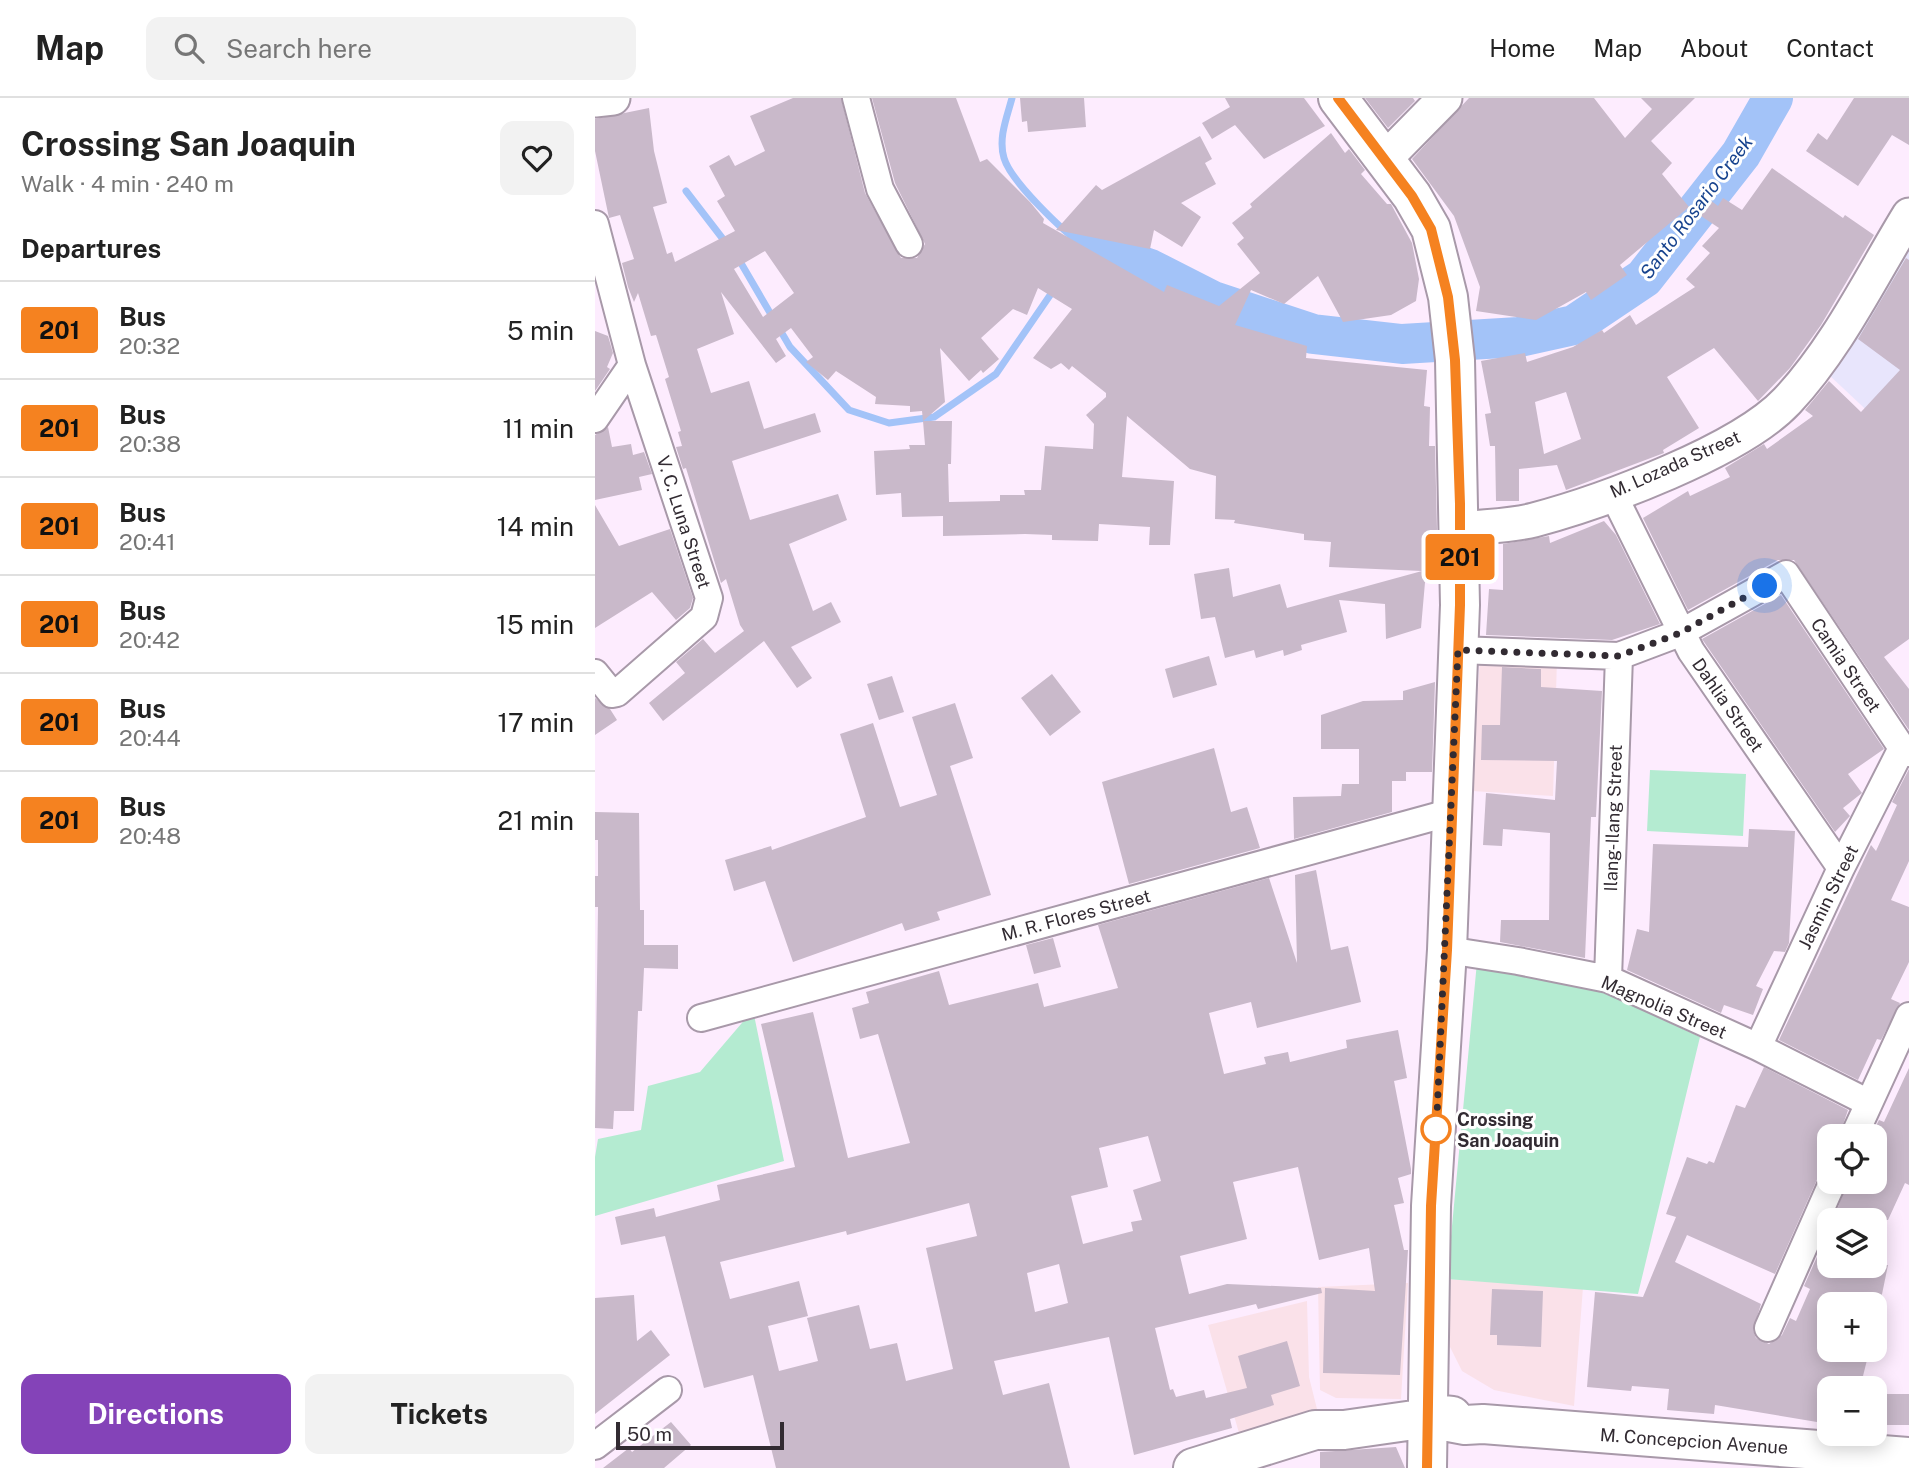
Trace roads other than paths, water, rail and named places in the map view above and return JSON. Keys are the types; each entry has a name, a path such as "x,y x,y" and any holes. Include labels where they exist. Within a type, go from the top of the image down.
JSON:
{"main road":[{"path":"1338,98 1412,196 1431,229 1448,297 1455,360 1461,529 1458,650 1447,950 1431,1206 1427,1468"},
{"name":"M. Concepcion Avenue","path":"1428,1419 1433,1414 1469,1418 1478,1424 1909,1457"},
{"path":"1193,1468 1315,1430 1344,1430 1428,1419"},
{"path":"1242,1468 1325,1441 1344,1430"}],"street":[{"path":"595,100 613,98"},
{"path":"856,98 880,189 909,244"},
{"path":"1384,160 1445,98"},
{"name":"M. Lozada Street","path":"1461,529 1533,520 1613,494 1727,444 1756,427 1787,401 1829,345 1909,215"},
{"name":"V. C. Luna Street","path":"595,224 632,365 709,606 705,617 617,693 612,694 604,687 595,673"},
{"path":"595,419 632,365"},
{"name":"Dahlia Street","path":"1613,494 1680,633 1841,868"},
{"name":"Camia Street","path":"1680,633 1786,575 1906,750"},
{"path":"1458,650 1619,656 1680,633"},
{"name":"Ilang-Ilang Street","path":"1608,979 1619,656"},
{"name":"Jasmin Street","path":"1758,1047 1841,868 1906,750"},
{"name":"M. R. Flores Street","path":"701,1018 1452,812"},
{"name":"Magnolia Street","path":"1447,950 1608,979 1758,1047 1869,1103"},
{"path":"1859,1124 1909,1016"},
{"path":"1768,1328 1827,1194"},
{"path":"595,1447 668,1390"}],"waterway":[{"path":"1012,98 1004,128 1004,158 1017,180 1039,206 1085,247 1083,250"},
{"name":"Santo Rosario Creek","path":"1085,247 1150,269 1213,301 1313,334 1402,344 1519,337 1574,325 1644,278 1741,154 1773,98"},
{"path":"686,191 726,243"},
{"path":"738,258 790,347 849,410 889,423 934,417 996,374 1055,288"}],"place":[{"name":"Crossing San Joaquin","path":"1436,1129"}]}
